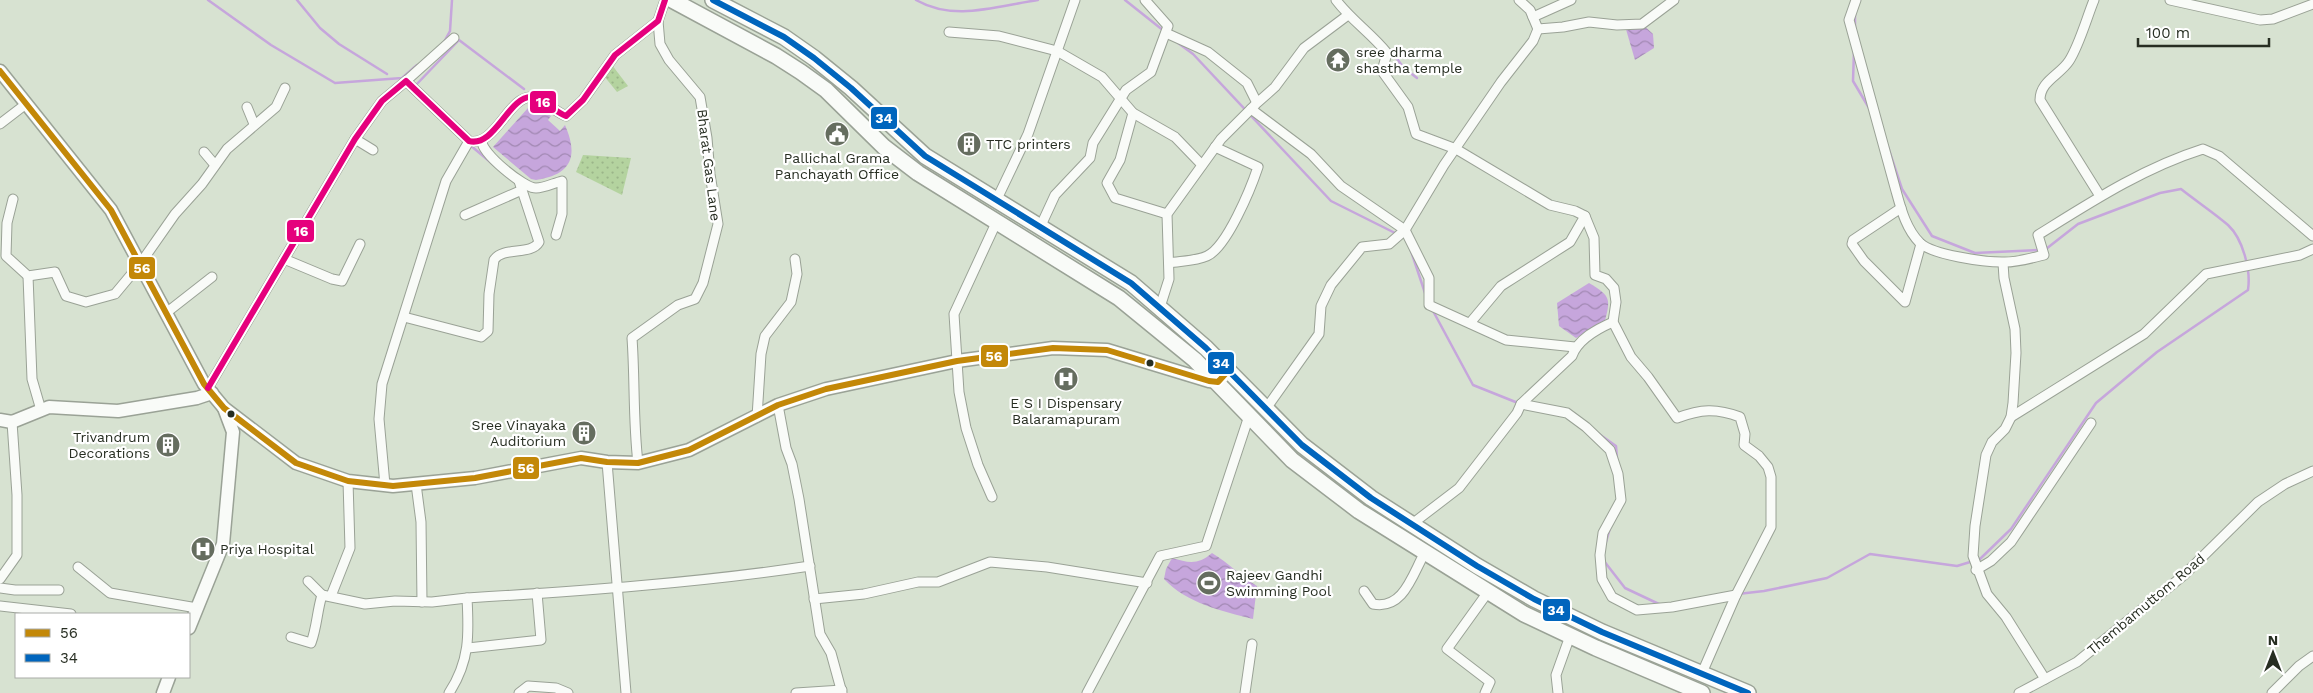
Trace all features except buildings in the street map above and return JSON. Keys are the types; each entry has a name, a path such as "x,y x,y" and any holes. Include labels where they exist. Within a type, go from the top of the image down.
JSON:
{"main road":[{"path":"672,0 776,56 801,72 826,90 884,146 941,189 1078,271 1119,298 1195,360 1223,377 1265,410 1310,451 1371,498 1477,566 1534,599 1602,632 1748,693"},
{"path":"713,0 784,37 814,58 852,88 926,156 1130,283 1160,307 1223,377 1249,416 1292,460 1359,511 1424,554 1524,614 1702,693"},
{"path":"0,71 111,210 210,391 224,408 296,463 348,481 386,485 416,484 475,478 581,458 607,462 638,463 689,450 778,405 826,389 957,361 1053,348 1107,350 1223,377"},
{"path":"6,421 49,407 118,411 197,398 210,391"},
{"path":"190,626 223,544 233,432 224,408"},
{"path":"163,693 169,678"}],"street":[{"path":"386,485 379,419 382,384 446,181 467,144 482,141 525,98 536,98 557,112 568,115 583,100 615,55 658,21 665,0"},
{"path":"996,200 1028,134 1075,0"},
{"path":"1042,228 1043,221 1055,195 1090,158 1093,143 1126,90 1151,72 1168,26 1145,0"},
{"path":"1336,0 1348,15 1375,37 1388,53 1382,72 1408,107 1416,134 1456,148 1550,206 1575,211 1584,216 1591,226 1594,238 1595,275 1606,279 1614,288 1616,302 1612,322 1632,357 1677,418 1692,413 1722,410 1740,417 1744,434 1744,445 1759,456 1768,467 1771,477 1770,528 1736,595 1702,673"},
{"path":"1265,410 1318,334 1321,306 1331,285 1362,248 1390,244 1404,230 1501,82 1534,42 1538,28 1530,10 1519,0"},
{"path":"1533,17 1571,0"},
{"path":"1538,28 1563,27 1589,22 1617,25 1642,24 1674,0"},
{"path":"1856,0 1849,20 1901,208 1911,231 1921,244 1948,254 2003,263 2044,255 2038,236 2100,196 2158,166 2203,149 2219,156 2313,236"},
{"path":"2094,0 2069,61 2045,85 2040,93 2040,100 2100,196"},
{"path":"2170,0 2260,20 2274,19 2313,4"},
{"path":"1160,307 1169,279 1167,214 1215,147 1275,87 1304,48 1348,15"},
{"name":"Bharat Gas Lane","path":"638,463 634,429 636,394 632,338 678,305 695,299 703,283 718,224 700,97 669,60 660,44 658,21"},
{"path":"949,32 999,36 1057,51 1102,77 1133,113 1175,137 1202,166"},
{"path":"1166,33 1208,52 1247,83 1254,106 1311,154 1342,186 1404,230 1429,278 1429,305 1506,340 1575,347"},
{"path":"210,391 284,259 355,139 382,101 454,38"},
{"path":"406,81 467,144"},
{"path":"28,276 55,272 66,296 86,302 115,294 140,264 175,214 202,184 227,149 276,107 285,88"},
{"path":"0,124 26,104"},
{"path":"246,107 254,124"},
{"path":"1133,113 1120,160 1107,184 1114,198 1167,214"},
{"path":"355,139 373,150"},
{"path":"404,317 481,337 485,335 488,330 489,294 494,260 501,254 538,244 520,186 485,150 482,141"},
{"path":"1169,263 1208,256 1227,236 1251,185 1258,167 1215,147"},
{"path":"204,152 215,165"},
{"path":"465,215 520,186 535,188 558,186 562,214 556,236"},
{"path":"13,198 7,223 6,256 28,276 32,379 41,410"},
{"path":"1901,208 1853,240 1852,244 1864,260 1905,302 1921,244"},
{"path":"1470,323 1501,286 1570,242 1584,216"},
{"path":"992,497 978,465 966,428 959,392 954,314 996,223"},
{"path":"284,259 332,279 342,281 360,244"},
{"path":"2011,417 2144,334 2206,274 2300,256 2313,249"},
{"path":"757,417 761,354 765,336 792,302 796,274 795,259"},
{"path":"2003,263 2016,353 2011,417 2005,429 1992,442 1986,455 1974,526 1973,556 1976,570 1986,594 2006,617 2045,679"},
{"path":"166,313 212,278"},
{"path":"1412,524 1459,488 1517,413 1521,404 1572,356 1575,347 1599,328 1612,322"},
{"path":"1521,404 1567,413 1586,427 1610,450 1618,474 1621,500 1603,533 1600,555 1602,580 1612,597 1637,610 1672,607 1736,595"},
{"path":"778,405 799,500 820,634 831,653 835,674 842,692 796,693"},
{"path":"1087,693 1160,556 1206,546 1249,416"},
{"path":"0,579 17,555 17,495 6,421"},
{"path":"1976,570 1991,561 2011,542 2091,423"},
{"path":"607,462 626,693"},
{"name":"Thembamuttom Road","path":"2019,693 2077,662 2184,575 2258,502 2285,484 2313,471"},
{"path":"290,637 311,643 317,626 317,613 350,548 348,481"},
{"path":"416,484 420,522 422,602"},
{"path":"1364,591 1373,604 1388,605 1399,599 1424,554"},
{"path":"814,599 864,594 918,582 938,582 990,562 1047,567 1147,583"},
{"path":"308,581 327,596 365,604 422,602 618,587 759,574 810,566"},
{"path":"78,567 110,593 197,608"},
{"path":"0,588 14,590 59,590"},
{"path":"1485,693 1490,682 1447,650 1488,592"},
{"path":"468,648 541,640 537,593"},
{"path":"449,693 460,672 468,648 467,598"},
{"path":"0,606 62,613"},
{"path":"1558,693 1556,675 1570,636"},
{"path":"1244,693 1252,644"},
{"path":"2272,693 2299,666 2313,656"},
{"path":"519,693 528,686 542,686 556,688 568,693"}],"green space":[{"path":"612,65 628,86 617,92 604,76"},
{"path":"583,155 631,158 622,195 576,172"}],"water":[{"path":"1640,22 1653,34 1654,48 1635,60 1625,26"},
{"path":"532,105 551,116 548,120 560,131 565,125 571,146 569,163 564,169 548,178 536,180 531,179 493,147"},
{"path":"1589,283 1605,295 1608,309 1604,324 1576,338 1559,326 1557,303"},
{"name":"Rajeev Gandhi Swimming Pool","path":"1212,553 1257,586 1253,619 1205,605 1183,594 1164,579 1166,569 1172,558 1193,562 1202,560"}],"waterway":[{"path":"208,0 271,45 335,83 402,78 417,65"},
{"path":"297,0 320,28 339,44 387,74"},
{"path":"444,42 450,31 452,0"},
{"path":"916,0 930,7 960,11 1038,0"},
{"path":"1125,0 1164,31"},
{"path":"1855,14 1855,28"},
{"path":"415,86 459,40 524,89"},
{"path":"1178,43 1193,54 1331,201 1397,234"},
{"path":"1390,50 1404,68 1417,78"},
{"path":"1854,51 1853,81 1869,108"},
{"path":"470,145 495,166"},
{"path":"1888,147 1902,189 1932,236 1975,253 2040,250"},
{"path":"1738,594 1764,591 1827,578 1870,554 1957,566 1980,559 2011,529 2096,403 2157,352 2248,290 2247,264 2238,238 2228,225 2181,189 2160,193 2078,224 2046,249"},
{"path":"1411,251 1425,293"},
{"path":"1432,309 1473,385 1518,403"},
{"path":"1599,434 1616,446 1617,459"},
{"path":"1606,542 1610,528"},
{"path":"1604,561 1625,588 1661,605"}],"transit line":[{"name":"16","path":"208,388 355,139 382,101 406,81 469,141 478,141 487,137 516,104 524,99 535,98 566,116 583,100 615,55 658,21 665,0"},
{"name":"34","path":"713,0 784,37 814,58 851,88 925,156 1131,283 1206,348 1302,445 1371,498 1477,566 1534,599 1602,632 1748,693"},
{"name":"56","path":"0,71 111,210 204,384 224,408 296,463 348,481 393,486 475,478 581,458 607,462 638,463 689,450 778,405 826,389 957,361 1053,348 1107,350 1209,381 1218,382 1228,371"}],"place":[{"name":"sree dharma shastha temple","path":"1338,60"},
{"name":"Pallichal Grama Panchayath Office","path":"837,134"},
{"name":"TTC printers","path":"969,144"},
{"name":"E S I Dispensary Balaramapuram","path":"1066,379"},
{"name":"Sree Vinayaka Auditorium","path":"584,433"},
{"name":"Trivandrum Decorations","path":"168,445"},
{"name":"Priya Hospital","path":"203,549"},
{"name":"Rajeev Gandhi Swimming Pool","path":"1209,583"}]}
